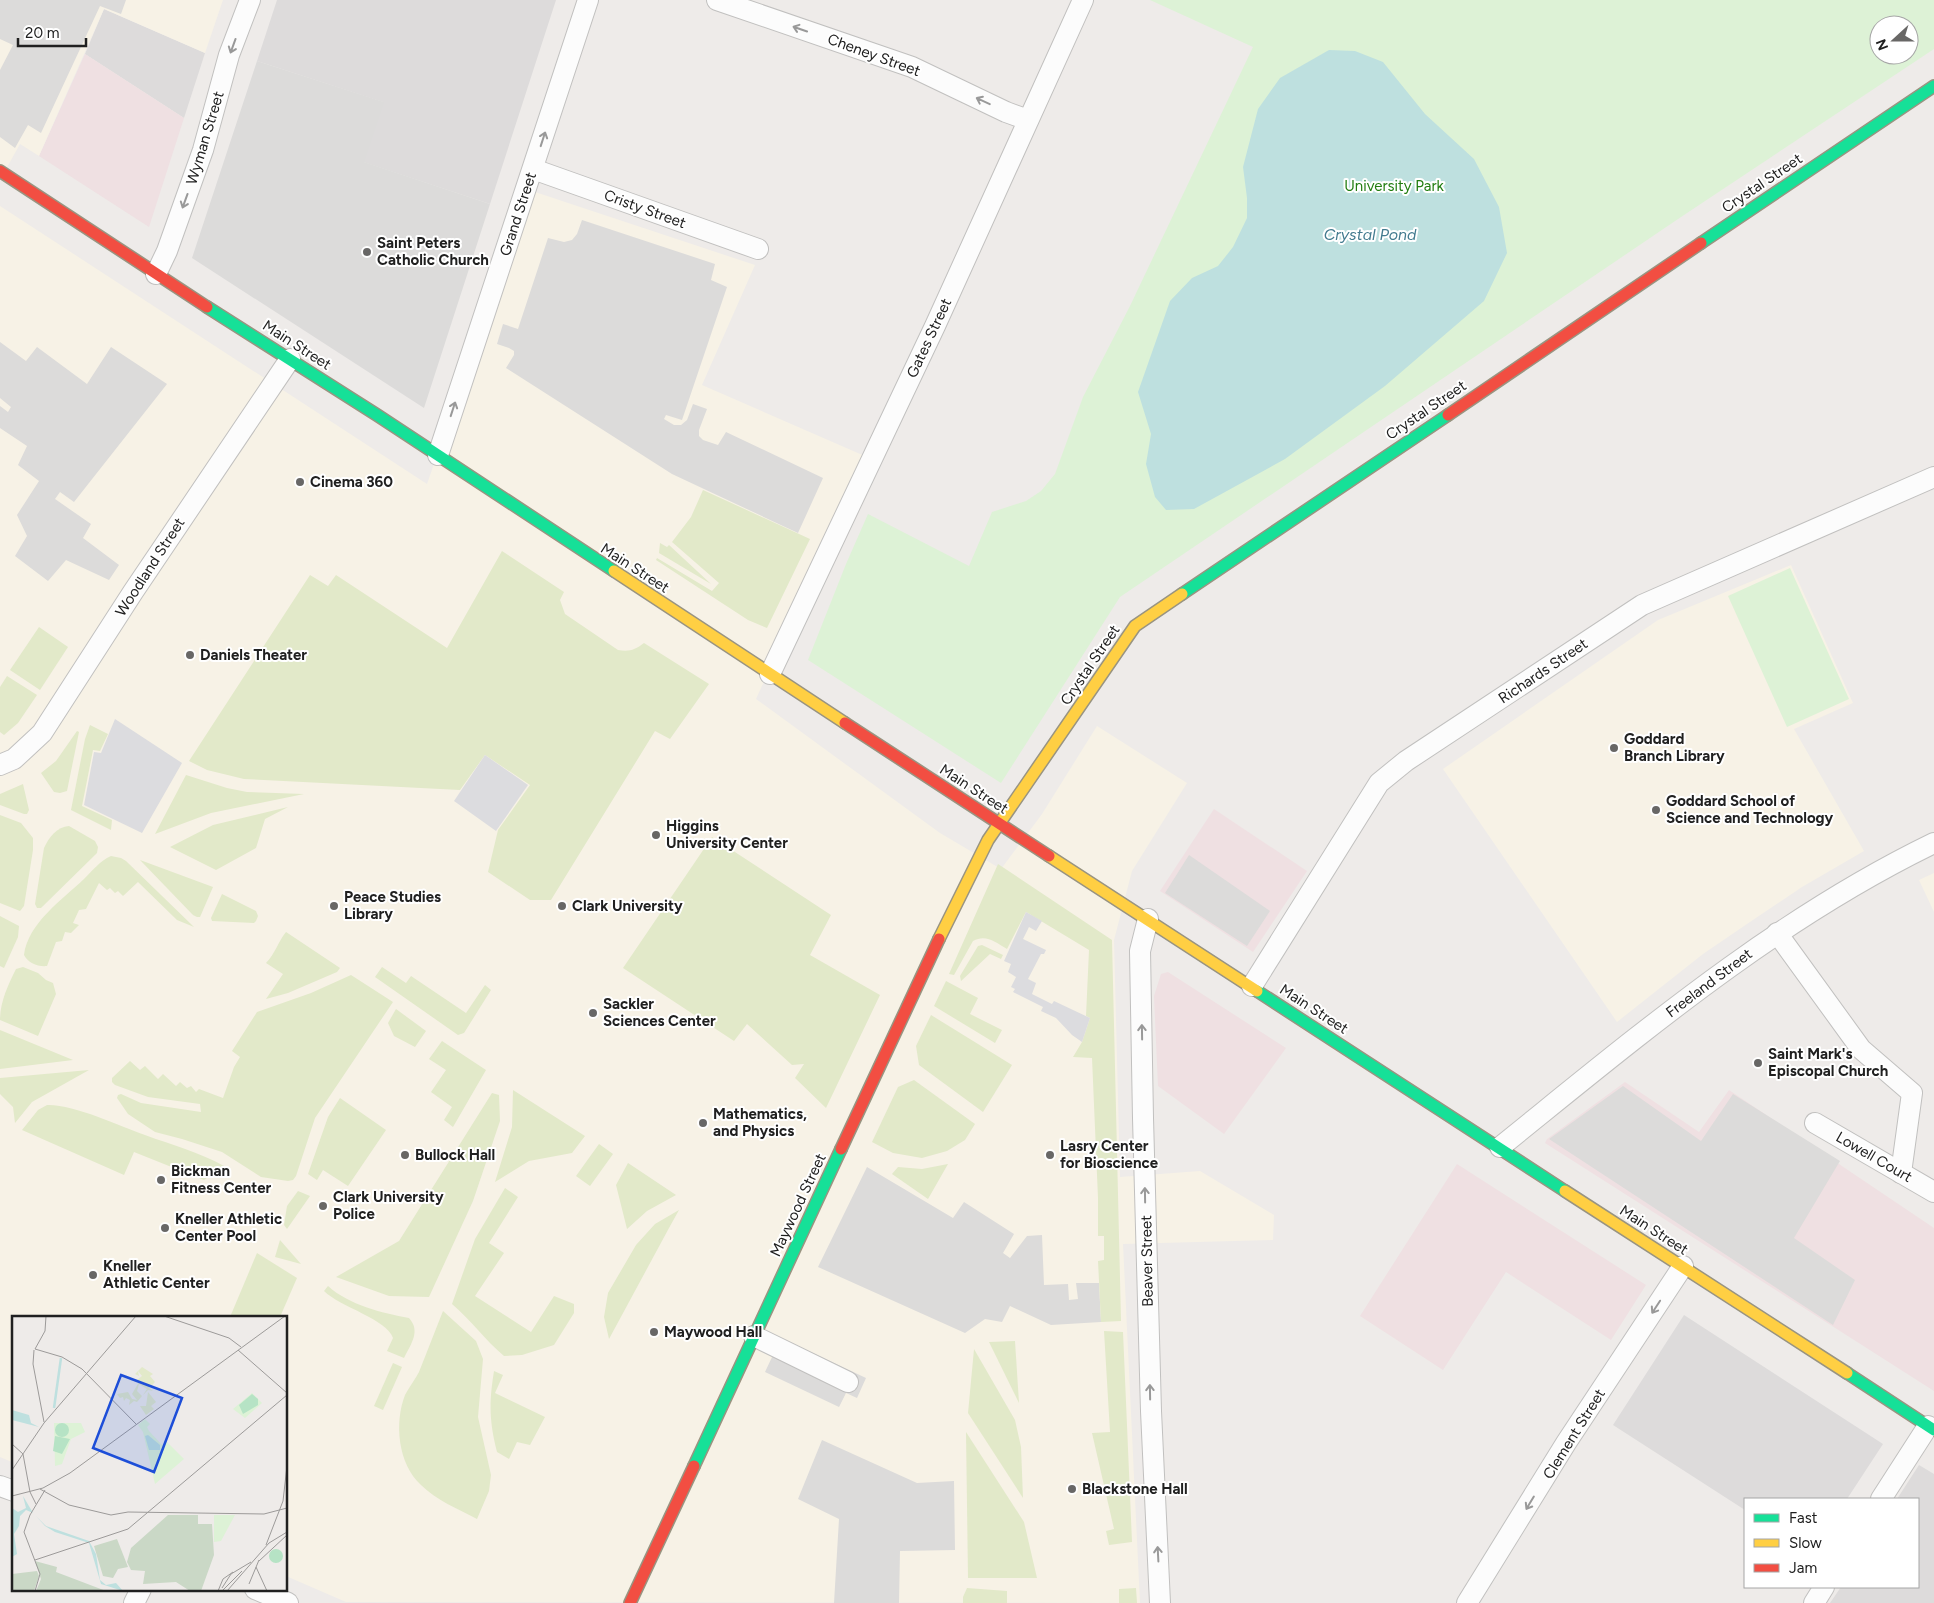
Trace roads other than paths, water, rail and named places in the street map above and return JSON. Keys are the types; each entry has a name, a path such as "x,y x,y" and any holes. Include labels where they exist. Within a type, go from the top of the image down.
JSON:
{"main road":[{"name":"Crystal Street","path":"999,824 1135,626 1934,86"},
{"name":"Main Street","path":"0,171 156,274 290,358 999,824 1252,986 1931,1428"},
{"name":"Maywood Street","path":"630,1603 946,923 988,840 999,824"}],"street":[{"name":"Wyman Street","path":"156,274 167,250 203,150 230,55 250,0"},
{"name":"Grand Street","path":"438,455 588,0"},
{"name":"Cheney Street","path":"716,0 912,67 1006,112 1028,120"},
{"name":"Gates Street","path":"770,674 935,326 1084,0"},
{"name":"Cristy Street","path":"533,169 758,250"},
{"name":"Woodland Street","path":"0,765 14,759 42,733 133,592 290,358"},
{"name":"Richards Street","path":"1252,986 1379,783 1406,761 1642,605 1934,477"},
{"name":"Freeland Street","path":"1500,1147 1687,998 1778,933 1824,904 1934,843"},
{"name":"Beaver Street","path":"1148,919 1140,951 1151,1410 1160,1603"},
{"path":"1778,933 1861,1049 1912,1093 1901,1172"},
{"name":"Lowell Court","path":"1815,1123 1934,1192"},
{"name":"Clement Street","path":"1467,1603 1566,1443 1683,1266"},
{"path":"754,1336 848,1382"},
{"path":"1882,1498 1931,1428"},
{"path":"0,1486 12,1490"},
{"path":"1814,1603 1823,1588"},
{"path":"134,1603 140,1590"},
{"path":"257,1590 288,1603"}],"water":[{"name":"Crystal Pond","path":"1329,50 1355,51 1383,62 1425,114 1474,159 1499,207 1507,253 1484,301 1385,386 1285,459 1194,509 1166,510 1155,497 1146,464 1151,434 1138,392 1170,301 1192,278 1218,266 1233,247 1247,218 1247,198 1243,167 1258,109 1280,78"}],"place":[{"name":"Saint Peters Catholic Church","path":"367,252"},
{"name":"Cinema 360","path":"300,482"},
{"name":"Daniels Theater","path":"190,655"},
{"name":"Goddard Branch Library","path":"1614,748"},
{"name":"Goddard School of Science and Technology","path":"1656,810"},
{"name":"Higgins University Center","path":"656,835"},
{"name":"Peace Studies Library","path":"334,906"},
{"name":"Clark University","path":"562,906"},
{"name":"Sackler Sciences Center","path":"593,1013"},
{"name":"Saint Mark's Episcopal Church","path":"1758,1063"},
{"name":"Mathematics, and Physics","path":"703,1123"},
{"name":"Bullock Hall","path":"405,1155"},
{"name":"Lasry Center for Bioscience","path":"1050,1155"},
{"name":"Bickman Fitness Center","path":"161,1180"},
{"name":"Clark University Police","path":"323,1206"},
{"name":"Kneller Athletic Center Pool","path":"165,1228"},
{"name":"Kneller Athletic Center","path":"93,1275"},
{"name":"Maywood Hall","path":"654,1332"},
{"name":"Blackstone Hall","path":"1072,1489"}],"park label":[{"name":"University Park","path":"1394,186"}]}
